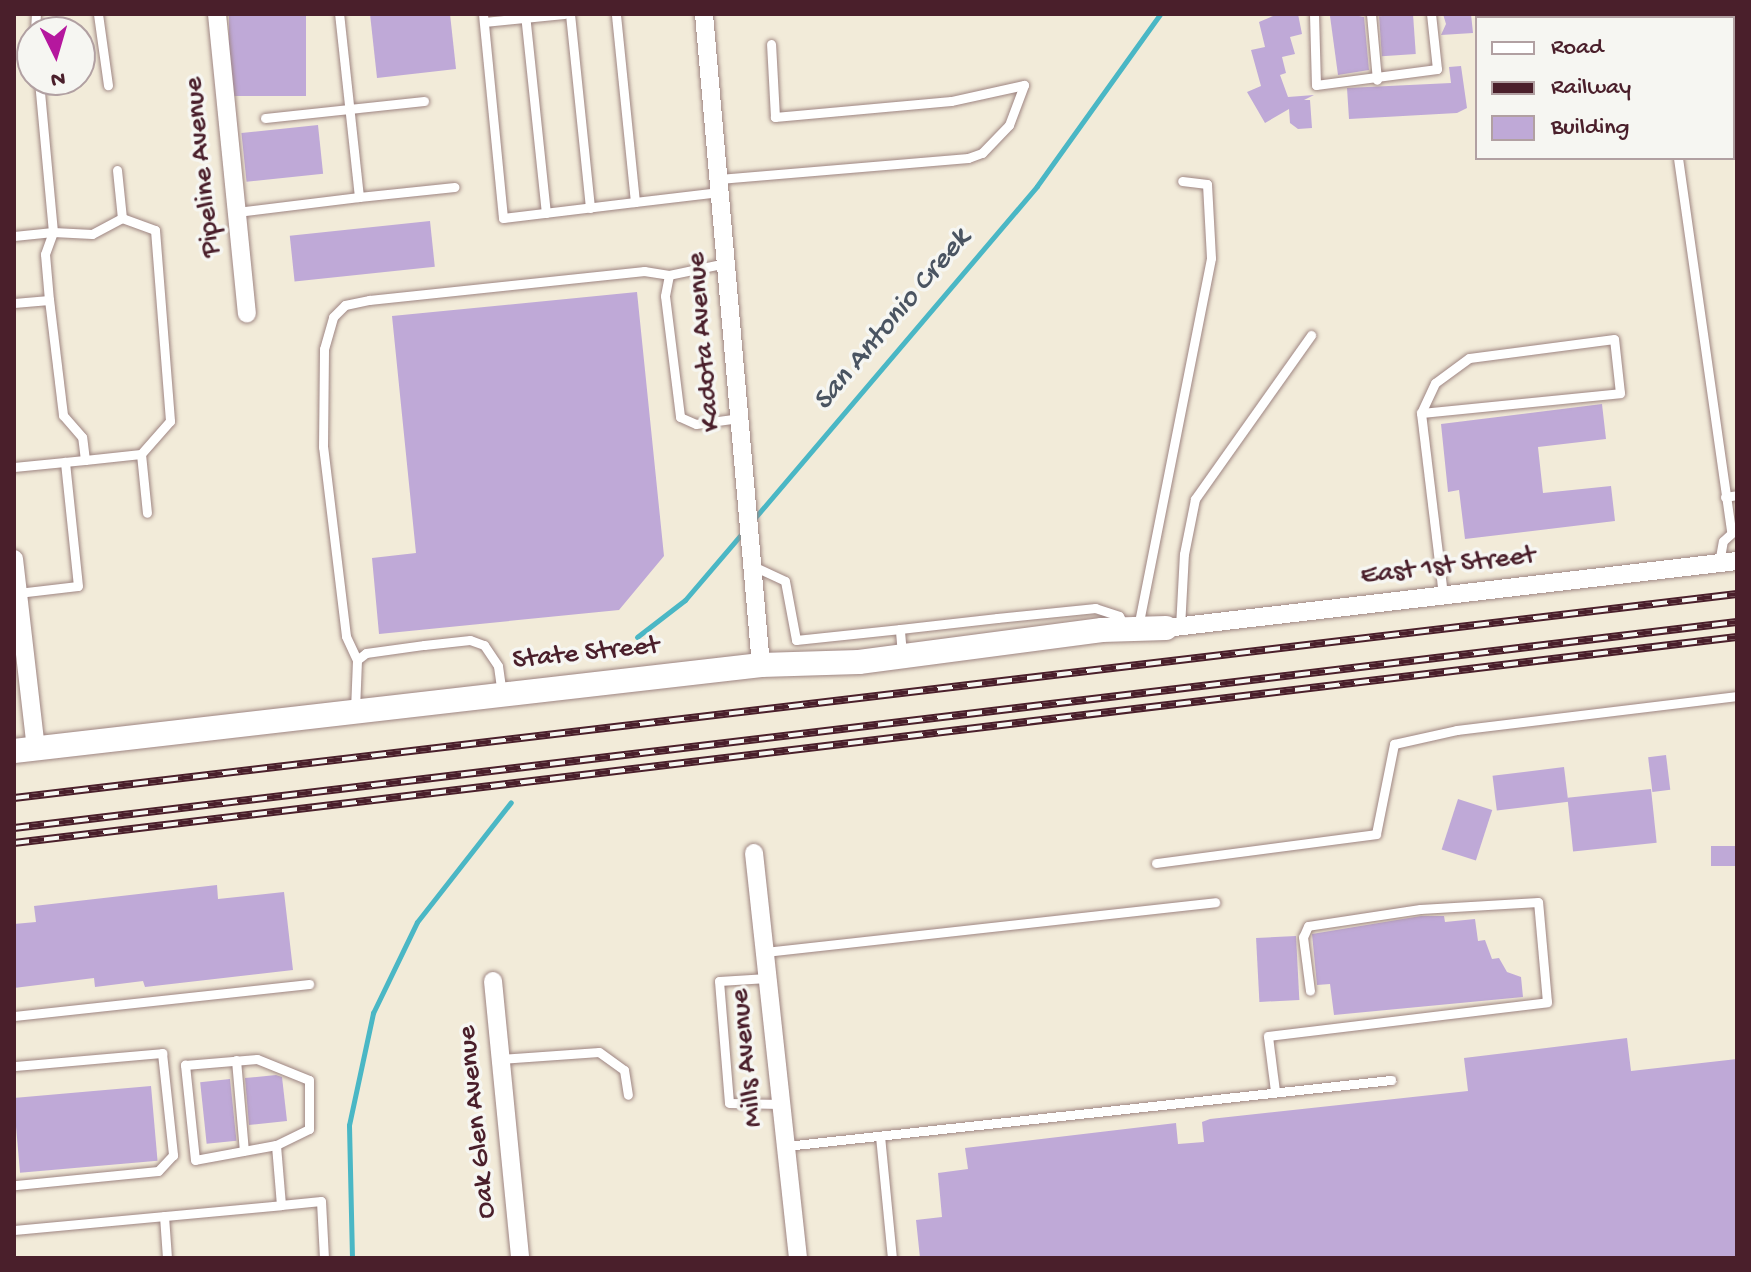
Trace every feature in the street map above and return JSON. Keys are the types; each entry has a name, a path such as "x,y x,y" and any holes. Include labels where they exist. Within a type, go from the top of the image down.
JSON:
{"street":[{"name":"Pipeline Avenue","path":"217,14 247,314"},
{"name":"Kadota Avenue","path":"704,14 761,665"},
{"path":"14,559 25,750"},
{"name":"East 1st Street","path":"1173,628 1728,562"},
{"name":"State Street","path":"25,750 761,665 902,656 1000,643 1049,625 1173,628"},
{"name":"Mills Avenue","path":"754,853 798,1258"},
{"name":"Oak Glen Avenue","path":"493,981 520,1258"}],"lane":[{"path":"98,14 108,85"},
{"path":"339,14 359,197"},
{"path":"564,14 483,18 503,218 635,202 719,186 968,158 982,153 1009,125 1024,85 951,101 775,117 771,44"},
{"path":"570,14 590,208"},
{"path":"616,14 635,202"},
{"path":"1314,14 1316,85 1377,80 1437,69 1431,14"},
{"path":"1371,14 1377,80"},
{"path":"525,16 546,213"},
{"path":"40,96 53,232 45,254 63,415 82,437 85,460"},
{"path":"265,118 424,101"},
{"path":"1678,160 1725,497 1734,531 1728,562"},
{"path":"117,170 122,218"},
{"path":"1132,629 1211,258 1207,184 1182,181"},
{"path":"237,212 454,187"},
{"path":"14,236 53,232 92,234 122,218 155,230 170,421 141,454 14,467"},
{"path":"355,711 357,660 346,636 323,447 324,349 333,317 345,305 369,300 644,271 669,275 726,263"},
{"path":"669,275 665,296 680,417 696,424 739,418"},
{"path":"14,303 49,300"},
{"path":"1173,628 1195,499 1311,335"},
{"path":"1421,413 1620,393 1614,339 1469,358 1435,383 1421,413 1443,596"},
{"path":"141,454 147,513"},
{"path":"18,593 78,586 65,462"},
{"path":"1725,497 1737,495"},
{"path":"753,566 785,581 796,640 997,618 1049,625"},
{"path":"997,618 1000,643"},
{"path":"900,629 902,656"},
{"path":"357,660 379,651 470,640 484,645 494,656 502,694"},
{"path":"1156,863 1376,834 1394,744 1457,730 1737,696"},
{"path":"765,952 1215,902"},
{"path":"1275,1091 1268,1036 1547,1002 1538,902 1420,909 1308,926 1303,937 1310,991"},
{"path":"767,978 719,981 729,1103 781,1104"},
{"path":"14,1016 309,984"},
{"path":"500,1059 599,1052 624,1070 628,1095"},
{"path":"14,1066 162,1053 173,1155 158,1171 14,1185"},
{"path":"257,1059 309,1080 309,1129 276,1145 195,1160 185,1065 257,1059"},
{"path":"236,1060 244,1151"},
{"path":"786,1146 1391,1080"},
{"path":"880,1136 892,1258"},
{"path":"276,1145 281,1205"},
{"path":"14,1230 321,1201 324,1258"},
{"path":"164,1216 167,1258"}],"building":[{"path":"229,14 306,14 306,96 229,96"},
{"path":"370,14 450,14 456,69 377,78"},
{"path":"1278,14 1298,14 1302,34 1290,37 1295,54 1282,57 1286,73 1280,75 1288,97 1314,95 1304,100 1310,100 1312,128 1298,129 1290,123 1289,109 1265,123 1247,92 1261,86 1251,50 1265,47 1259,22"},
{"path":"1349,14 1364,17 1369,70 1338,75 1330,16"},
{"path":"1413,14 1416,54 1382,56 1379,16"},
{"path":"1443,14 1471,14 1473,33 1441,35 1446,24"},
{"path":"1461,66 1467,108 1457,113 1349,119 1347,88 1451,83 1449,67"},
{"path":"318,125 323,174 247,182 241,133"},
{"path":"430,221 435,267 295,281 290,236"},
{"path":"637,292 664,556 619,610 379,634 372,558 416,553 392,316"},
{"path":"1602,404 1606,439 1538,447 1543,493 1611,486 1615,521 1465,539 1459,490 1448,492 1441,424"},
{"path":"1666,755 1670,790 1652,792 1648,757"},
{"path":"1564,767 1568,802 1497,811 1493,776"},
{"path":"1651,789 1657,843 1573,851 1567,798"},
{"path":"1458,799 1492,810 1476,861 1442,849"},
{"path":"1711,846 1737,846 1737,866 1711,866"},
{"path":"217,885 218,899 284,892 293,970 145,987 143,981 95,987 94,978 14,988 14,924 36,922 34,906"},
{"path":"1421,916 1444,916 1445,922 1475,919 1478,941 1485,940 1492,959 1499,958 1507,972 1521,977 1523,997 1334,1015 1330,984 1317,985 1312,934"},
{"path":"1296,936 1299,1000 1259,1002 1256,938"},
{"path":"1627,1038 1631,1071 1737,1059 1737,1258 920,1258 916,1220 942,1217 938,1173 968,1169 965,1148 1176,1123 1178,1144 1204,1142 1202,1122 1210,1119 1468,1091 1464,1058"},
{"path":"282,1077 287,1121 249,1125 245,1078"},
{"path":"230,1079 236,1141 207,1144 200,1082"},
{"path":"151,1086 158,1161 20,1173 14,1098"}],"waterway":[{"name":"San Antonio Creek","path":"753,520 1037,186 1160,14"},
{"name":"San Antonio Creek","path":"637,637 685,600 744,531"},
{"name":"San Antonio Creek","path":"352,1258 349,1125 373,1013 417,922 511,802"}],"railway":[{"path":"14,798 1737,594"},
{"path":"14,828 1737,622"},
{"path":"14,843 1737,637"}]}
